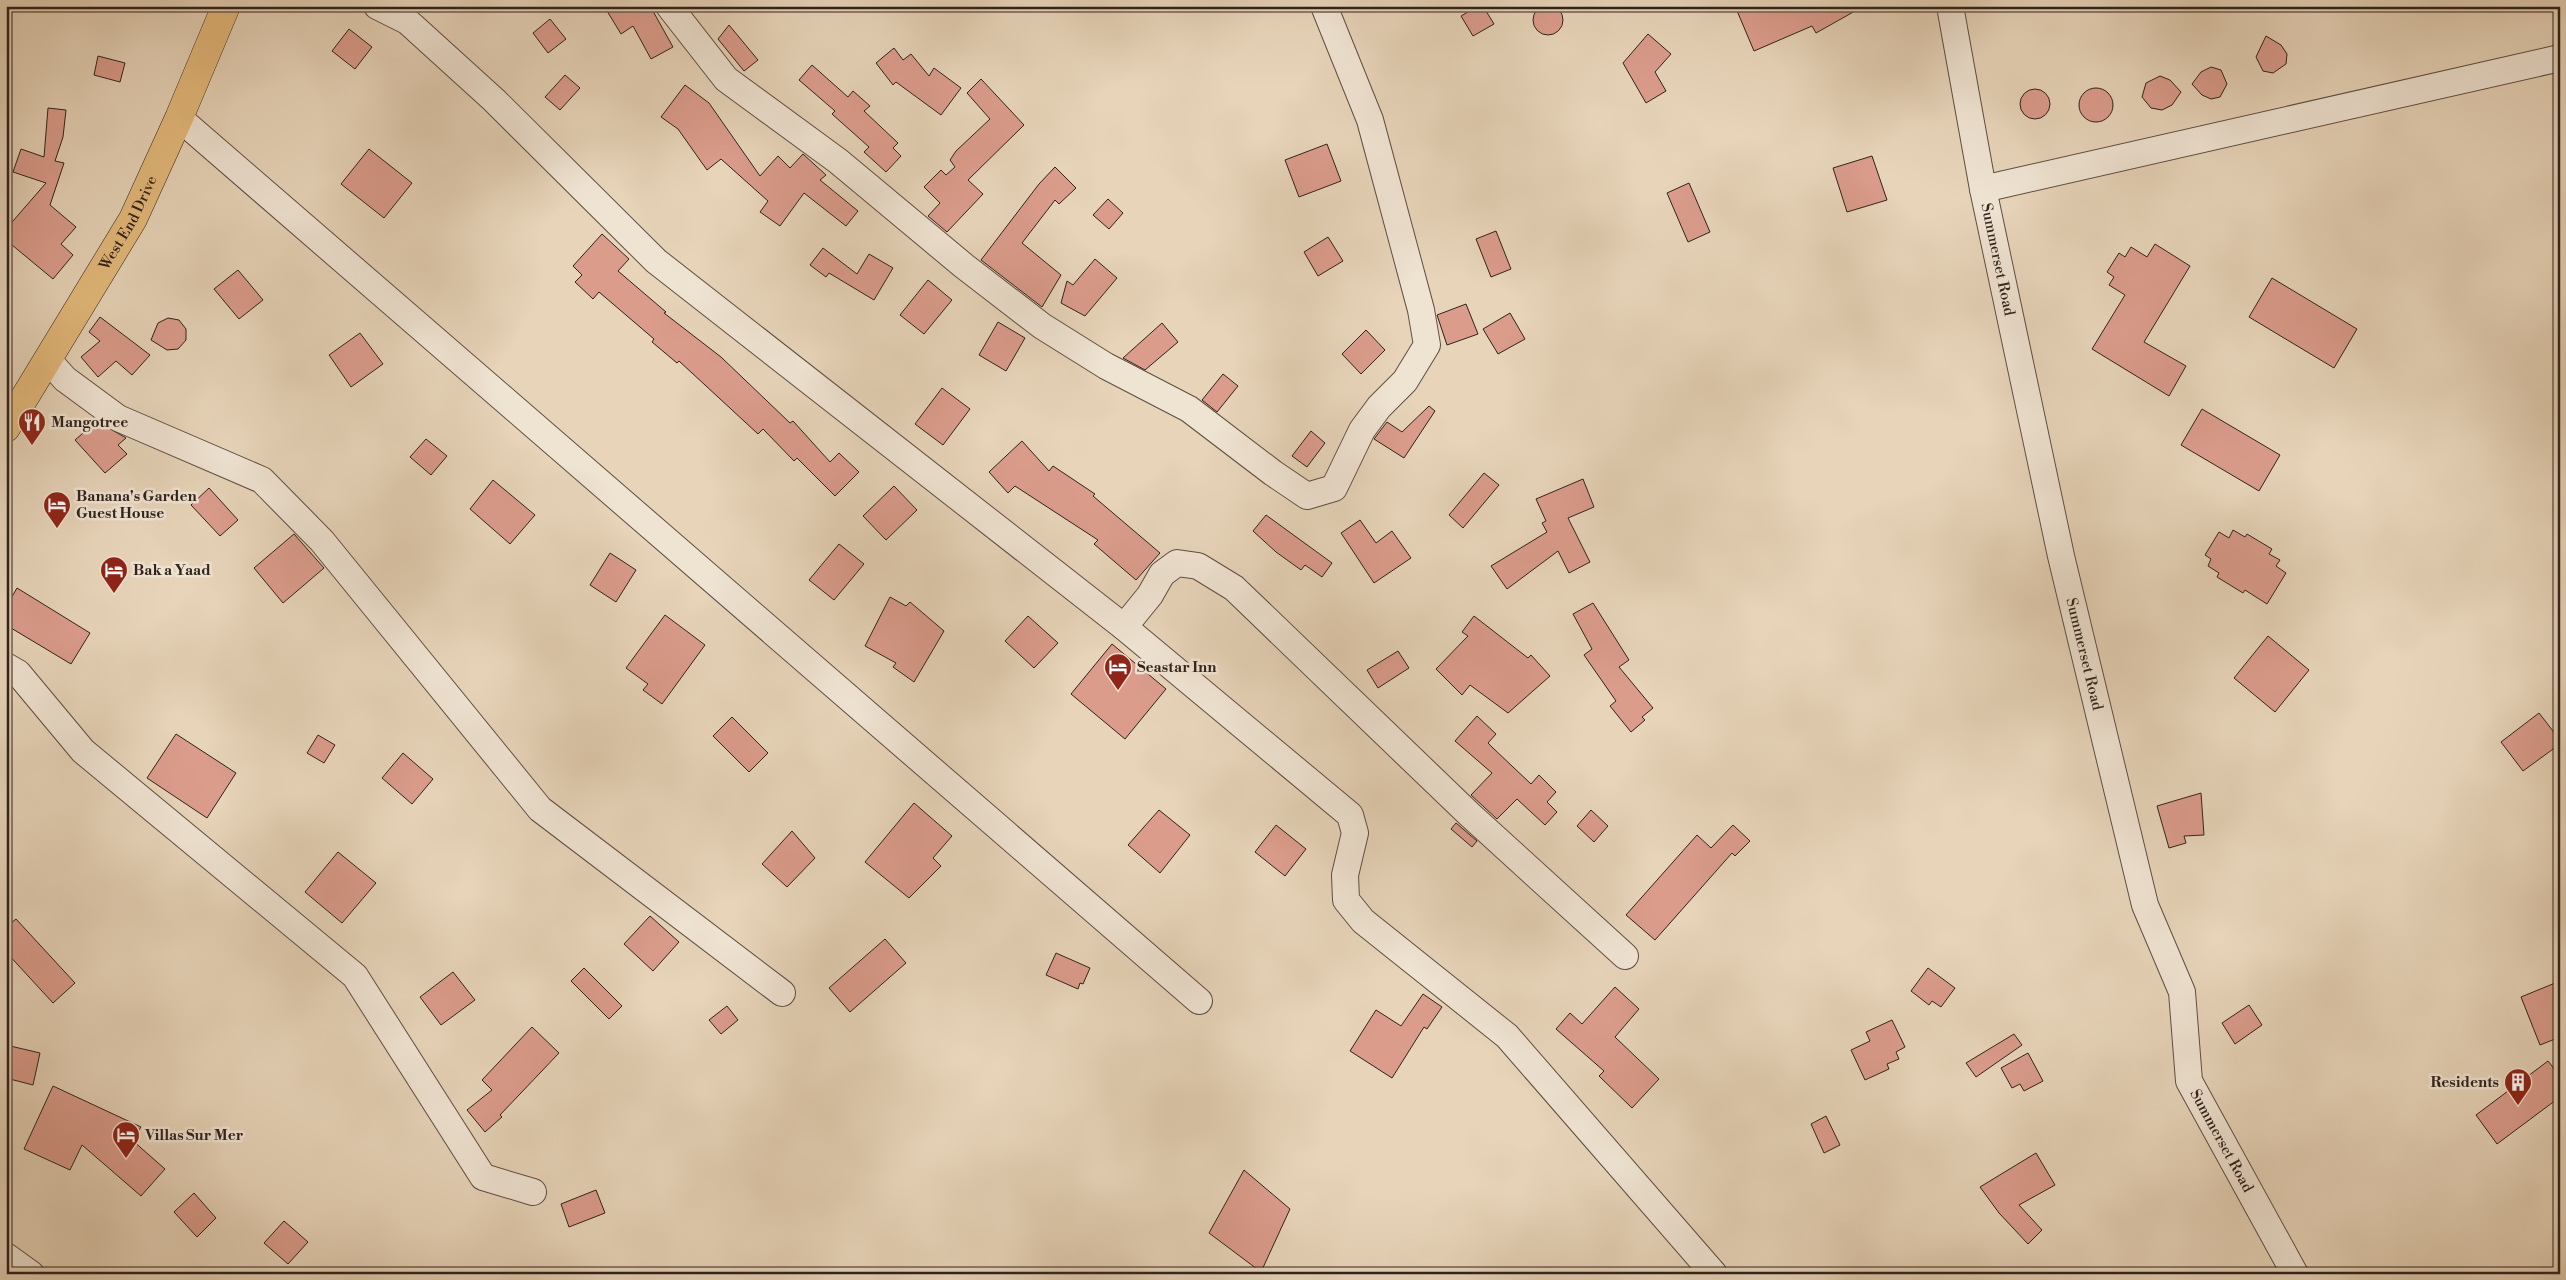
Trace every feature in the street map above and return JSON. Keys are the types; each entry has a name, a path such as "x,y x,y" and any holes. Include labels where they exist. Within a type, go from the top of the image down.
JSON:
{"main road":[{"name":"West End Drive","path":"6,428 133,219 180,118 226,6"}],"street":[{"path":"376,6 407,21 494,100 656,261 1124,627 1350,815 1354,833 1345,875 1346,900 1363,921 1507,1036 1714,1274"},
{"path":"669,6 726,79 838,161 964,266 1042,326 1106,366 1189,409 1273,473 1307,496 1334,488 1362,430 1379,407 1405,381 1427,345 1421,310 1370,120 1324,6"},
{"name":"Summerset Road","path":"1950,6 1983,189 2061,556 2145,905 2182,992 2189,1081 2295,1274"},
{"path":"1983,189 2560,58"},
{"path":"180,118 1198,1001"},
{"path":"48,360 65,379 118,418 262,480 322,541 540,809 782,993"},
{"path":"1124,627 1150,595 1162,574 1178,563 1198,566 1234,588 1468,814 1624,956"},
{"path":"6,666 18,673 82,751 355,976 483,1177 533,1192"},
{"path":"6,1256 31,1274"}],"building":[{"path":"1548,5 1558,10 1563,20 1558,30 1548,35 1538,30 1533,20 1538,10"},
{"path":"604,6 654,6 654,13 673,47 651,59 633,26 621,34"},
{"path":"1478,6 1483,6 1494,24 1473,36 1461,16"},
{"path":"1735,6 1864,6 1816,33 1812,26 1754,51"},
{"path":"550,19 566,39 548,53 533,33"},
{"path":"729,25 758,60 744,71 718,39"},
{"path":"349,29 372,47 355,69 332,51"},
{"path":"1648,34 1671,54 1655,72 1666,91 1646,103 1623,63"},
{"path":"2266,36 2281,45 2287,54 2286,64 2273,73 2263,71 2256,57"},
{"path":"894,48 903,60 911,54 929,76 934,68 961,88 941,115 896,82 893,85 876,63"},
{"path":"98,56 125,63 120,82 94,75"},
{"path":"812,65 848,97 853,91 870,106 864,111 898,143 893,148 901,156 886,172 864,152 869,147 832,114 835,111 799,80"},
{"path":"2211,67 2221,70 2227,84 2220,97 2211,99 2202,95 2192,84 2201,72"},
{"path":"565,75 580,88 560,110 545,97"},
{"path":"2160,76 2170,80 2181,92 2172,105 2162,110 2151,108 2142,97 2146,83"},
{"path":"981,79 1024,125 968,180 983,194 947,232 928,216 940,203 924,187 941,170 946,175 955,167 950,160 956,151 990,119 967,93"},
{"path":"685,85 709,103 760,176 778,156 790,168 803,154 826,175 820,180 858,211 846,226 804,193 780,226 760,212 768,201 721,159 707,170 678,129 661,117"},
{"path":"2096,88 2108,93 2113,105 2108,117 2096,122 2084,117 2079,105 2084,93"},
{"path":"2035,89 2046,93 2050,104 2046,115 2035,119 2024,115 2020,104 2024,93"},
{"path":"48,108 66,110 63,137 55,161 64,163 50,205 76,227 61,244 73,255 53,279 6,240 6,229 46,183 13,172 21,149 44,157"},
{"path":"1327,144 1341,181 1299,197 1285,160"},
{"path":"369,149 412,183 384,218 341,184"},
{"path":"1872,156 1887,200 1847,212 1833,168"},
{"path":"1055,167 1076,188 1059,204 1055,200 1022,243 1061,275 1042,307 981,260 1039,184"},
{"path":"1689,183 1710,232 1688,242 1667,193"},
{"path":"1108,199 1123,213 1109,229 1093,215"},
{"path":"1496,231 1511,269 1491,277 1476,239"},
{"path":"602,234 629,259 618,271 666,312 664,313 721,357 790,423 793,421 830,462 839,453 859,472 835,496 797,458 794,461 763,429 758,434 679,361 677,363 652,342 654,339 599,292 593,299 575,282 582,275 573,266"},
{"path":"1328,237 1343,261 1318,276 1304,252"},
{"path":"2155,244 2190,266 2144,342 2186,366 2169,396 2092,349 2125,295 2109,285 2114,277 2107,272 2119,253 2125,257 2131,247 2147,257"},
{"path":"823,248 857,274 869,254 893,268 874,300 829,273 826,277 810,265"},
{"path":"1095,259 1117,278 1085,316 1061,303 1067,281 1073,285"},
{"path":"238,270 263,300 239,319 214,289"},
{"path":"2272,278 2357,329 2334,368 2249,317"},
{"path":"928,280 952,300 924,334 900,315"},
{"path":"1466,304 1478,334 1447,345 1437,315"},
{"path":"1510,313 1525,339 1498,354 1483,329"},
{"path":"100,317 150,355 132,375 116,361 98,377 81,357 100,341 89,332"},
{"path":"168,318 179,320 186,329 186,340 178,349 167,350 151,340 158,323"},
{"path":"998,322 1025,338 1006,371 979,355"},
{"path":"1162,323 1178,342 1145,370 1123,358"},
{"path":"1366,330 1385,350 1361,374 1342,354"},
{"path":"360,333 383,364 351,387 329,355"},
{"path":"1223,374 1238,386 1217,412 1202,400"},
{"path":"942,388 970,409 943,445 915,424"},
{"path":"1429,406 1435,411 1404,458 1374,439 1387,422 1402,432"},
{"path":"2202,409 2280,455 2259,491 2181,445"},
{"path":"97,421 126,438 118,445 127,454 105,473 75,440"},
{"path":"1311,431 1325,443 1307,467 1292,456"},
{"path":"426,439 447,456 431,475 410,457"},
{"path":"1022,441 1049,471 1053,466 1095,494 1093,496 1160,553 1136,580 1094,544 1098,540 1015,486 1008,493 989,472"},
{"path":"1484,473 1499,485 1463,528 1449,515"},
{"path":"1583,479 1594,507 1568,518 1590,562 1569,573 1558,551 1507,589 1491,566 1547,532 1542,523 1546,521 1536,499"},
{"path":"493,480 535,515 510,544 470,509"},
{"path":"894,486 917,510 886,540 863,516"},
{"path":"209,488 238,520 220,536 191,505"},
{"path":"1266,515 1332,563 1322,577 1305,565 1301,570 1276,552 1253,531"},
{"path":"1360,520 1376,543 1392,531 1411,558 1374,583 1341,533"},
{"path":"2233,530 2245,537 2247,534 2272,549 2269,554 2280,560 2276,566 2286,573 2267,604 2245,590 2243,593 2217,577 2219,573 2208,566 2211,559 2205,555 2219,532 2229,538"},
{"path":"294,534 324,568 283,603 254,568"},
{"path":"839,544 864,564 834,600 809,580"},
{"path":"610,553 636,570 616,602 590,585"},
{"path":"17,588 90,633 71,664 6,625 6,607"},
{"path":"890,597 906,606 910,602 944,631 914,682 893,667 896,663 865,646"},
{"path":"1593,603 1629,660 1619,667 1653,708 1642,717 1645,720 1631,732 1610,706 1616,701 1584,655 1592,649 1573,614"},
{"path":"665,615 705,645 662,704 643,690 648,684 626,668"},
{"path":"1028,616 1058,643 1034,668 1005,641"},
{"path":"1474,616 1528,658 1531,655 1550,676 1508,713 1470,685 1462,695 1436,669 1468,636 1462,632"},
{"path":"2268,636 2309,670 2275,712 2234,678"},
{"name":"Seastar Inn","path":"1112,644 1166,689 1125,739 1071,694"},
{"path":"1398,651 1409,668 1378,688 1367,670"},
{"path":"2539,713 2560,740 2560,744 2523,771 2501,742"},
{"path":"1477,716 1496,734 1488,743 1493,748 1531,784 1539,775 1556,792 1547,802 1557,812 1545,825 1517,799 1497,819 1471,795 1492,773 1455,741"},
{"path":"732,717 768,753 749,772 713,736"},
{"path":"176,734 236,773 207,818 147,778"},
{"path":"318,735 335,745 324,763 307,753"},
{"path":"403,753 433,779 412,804 382,778"},
{"path":"2201,793 2204,835 2184,836 2186,843 2169,848 2157,806"},
{"path":"914,803 952,836 933,858 941,866 909,898 865,862"},
{"path":"1159,810 1190,835 1160,873 1128,845"},
{"path":"1591,810 1608,826 1594,842 1577,826"},
{"path":"1456,823 1477,841 1472,847 1451,829"},
{"path":"1276,825 1306,849 1285,876 1255,852"},
{"path":"1733,825 1750,841 1735,856 1732,853 1655,940 1626,915 1697,835 1711,848"},
{"path":"792,831 815,858 787,887 762,864"},
{"path":"338,852 376,883 342,923 305,892"},
{"path":"650,916 679,942 653,971 624,944"},
{"path":"16,919 75,983 53,1003 6,952 6,927"},
{"path":"885,939 906,963 850,1012 829,988"},
{"path":"1056,953 1090,968 1083,984 1080,983 1078,989 1046,975"},
{"path":"584,968 622,1006 609,1019 571,981"},
{"path":"1928,968 1955,988 1941,1007 1932,1001 1929,1005 1911,991"},
{"path":"453,972 475,1000 441,1025 420,997"},
{"path":"2560,981 2560,1037 2540,1045 2521,997"},
{"path":"1615,987 1639,1009 1615,1037 1659,1079 1632,1108 1599,1076 1604,1071 1556,1029 1570,1013 1582,1024"},
{"path":"1423,994 1442,1007 1427,1029 1424,1027 1392,1078 1350,1051 1376,1010 1401,1026"},
{"path":"2249,1005 2262,1025 2235,1044 2222,1023"},
{"path":"727,1006 738,1020 721,1034 709,1020"},
{"path":"1892,1020 1905,1047 1896,1052 1899,1059 1887,1064 1889,1069 1865,1080 1851,1050 1870,1041 1866,1032"},
{"path":"532,1027 559,1053 500,1115 502,1117 485,1132 467,1110 492,1090 482,1080"},
{"path":"2014,1034 2022,1045 1976,1077 1966,1063"},
{"path":"6,1045 40,1053 33,1085 6,1078"},
{"path":"2028,1053 2043,1081 2024,1091 2020,1084 2012,1088 2001,1068"},
{"name":"Residents","path":"2548,1061 2560,1076 2560,1097 2497,1144 2476,1115"},
{"path":"53,1086 141,1127 132,1140 165,1169 141,1196 82,1145 70,1170 24,1149"},
{"path":"1826,1116 1840,1145 1824,1153 1811,1124"},
{"path":"2036,1153 2055,1185 2019,1205 2042,1230 2028,1244 1999,1213 1980,1187"},
{"path":"1244,1170 1290,1209 1261,1272 1209,1233"},
{"path":"596,1190 605,1213 569,1227 561,1204"},
{"path":"194,1193 216,1218 197,1237 174,1212"},
{"path":"284,1221 308,1242 288,1264 264,1243"}],"place":[{"name":"Mangotree","path":"32,446"},
{"name":"Banana's Garden Guest House","path":"57,529"},
{"name":"Bak a Yaad","path":"114,594"},
{"name":"Seastar Inn","path":"1118,691"},
{"name":"Residents","path":"2518,1106"},
{"name":"Villas Sur Mer","path":"126,1159"}]}
